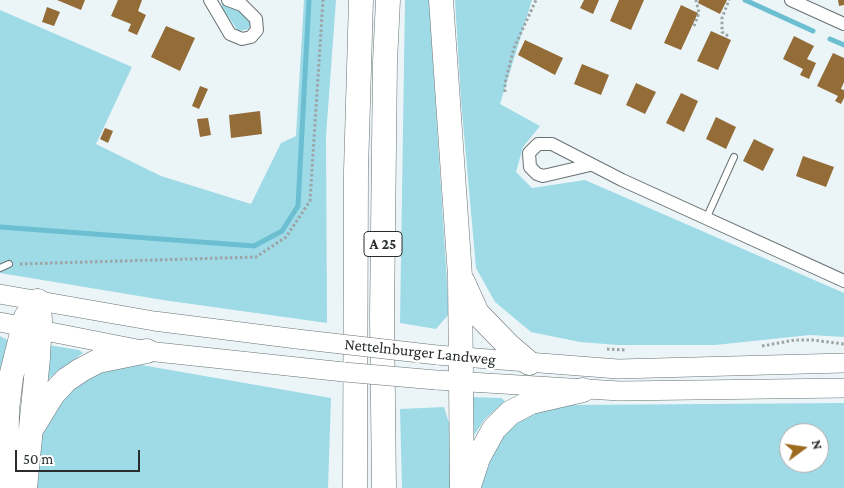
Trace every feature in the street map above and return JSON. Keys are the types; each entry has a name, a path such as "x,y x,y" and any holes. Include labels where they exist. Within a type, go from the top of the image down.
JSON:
{"highway":[{"name":"A 25","path":"355,488 356,171 361,0"},
{"name":"A 25","path":"384,488 382,316 385,62 388,0"},
{"path":"441,0 460,276 462,488"},
{"path":"460,276 478,313 508,345 529,363"},
{"path":"25,488 29,433 31,328 26,317 38,301"},
{"path":"6,488 3,400 31,328"},
{"path":"29,433 42,410 66,380 98,362 147,351"},
{"path":"468,488 478,458 494,429 510,413 532,402 583,390"},
{"path":"343,488 355,449"}],"main road":[{"name":"Nettelnburger Landweg","path":"0,294 154,321 436,355 529,363 618,369 844,363"},
{"name":"Nettelnburger Landweg","path":"0,322 147,351 297,368 461,382 583,390 844,388"}],"street":[{"path":"210,0 230,34 242,39 251,37 257,30 256,19 242,5 228,0"},
{"path":"793,0 844,24"},
{"path":"590,165 844,282"}],"lane":[{"path":"706,219 734,157"},
{"path":"0,268 9,264"}],"path":[{"path":"9,264 256,257 286,237 310,201 323,0"},
{"path":"505,92 505,84 514,48 536,0"},
{"path":"694,26 700,13 696,0"},
{"path":"728,36 722,32 722,18 729,0"},
{"path":"756,348 795,340 844,344"},
{"path":"602,349 630,350"}],"shaded area":[{"path":"304,0 336,0 326,136 327,323 163,300 0,273 0,10 132,67 96,144 161,176 251,204 281,143 296,136"},
{"path":"405,0 429,0 449,314 436,329 400,323"},
{"path":"455,0 532,0 500,104 540,126 523,147 516,172 532,188 585,180 844,293 844,337 810,335 715,345 618,345 580,342 531,332 495,302 476,268 461,100"},
{"path":"222,3 242,13 251,22 249,29 239,31 222,8"},
{"path":"0,336 9,341 2,371 0,368"},
{"path":"48,345 79,350 83,353 47,380"},
{"path":"130,363 331,398 328,488 32,488 44,421 69,389 97,372"},
{"path":"471,397 501,398 505,401 484,420 475,434 471,435"},
{"path":"844,403 844,488 480,488 498,441 526,415 570,405"},
{"path":"444,407 451,429 450,488 402,488 400,409"}],"building":[{"path":"57,0 85,0 81,10"},
{"path":"118,0 142,0 138,11 146,15 137,35 128,31 131,24 111,16"},
{"path":"584,0 599,0 593,14 580,8"},
{"path":"619,0 644,0 631,30 610,21"},
{"path":"699,0 727,0 720,14 698,3"},
{"path":"838,0 844,0 844,5 839,6"},
{"path":"681,5 698,13 681,50 664,43"},
{"path":"47,7 60,12 54,26 42,22"},
{"path":"166,26 195,38 180,71 151,57"},
{"path":"711,31 731,40 718,70 697,61"},
{"path":"794,36 814,46 807,59 816,63 809,79 800,75 803,69 783,59"},
{"path":"525,40 563,58 555,75 518,55"},
{"path":"833,53 844,58 844,82 841,89 844,90 844,98 841,104 835,101 838,96 817,86"},
{"path":"582,64 609,75 601,95 574,84"},
{"path":"636,83 656,92 645,114 626,105"},
{"path":"200,86 208,89 199,109 192,106"},
{"path":"681,93 698,101 684,132 666,123"},
{"path":"260,111 262,134 231,138 229,115"},
{"path":"716,117 736,127 726,149 706,139"},
{"path":"208,118 211,135 200,137 197,119"},
{"path":"105,128 113,131 108,143 100,139"},
{"path":"754,139 774,149 763,171 743,161"},
{"path":"803,156 834,167 826,187 796,176"}],"waterway":[{"path":"0,227 254,246 282,231 298,206 309,0"},
{"path":"745,0 813,31"},
{"path":"830,39 844,45"}]}
